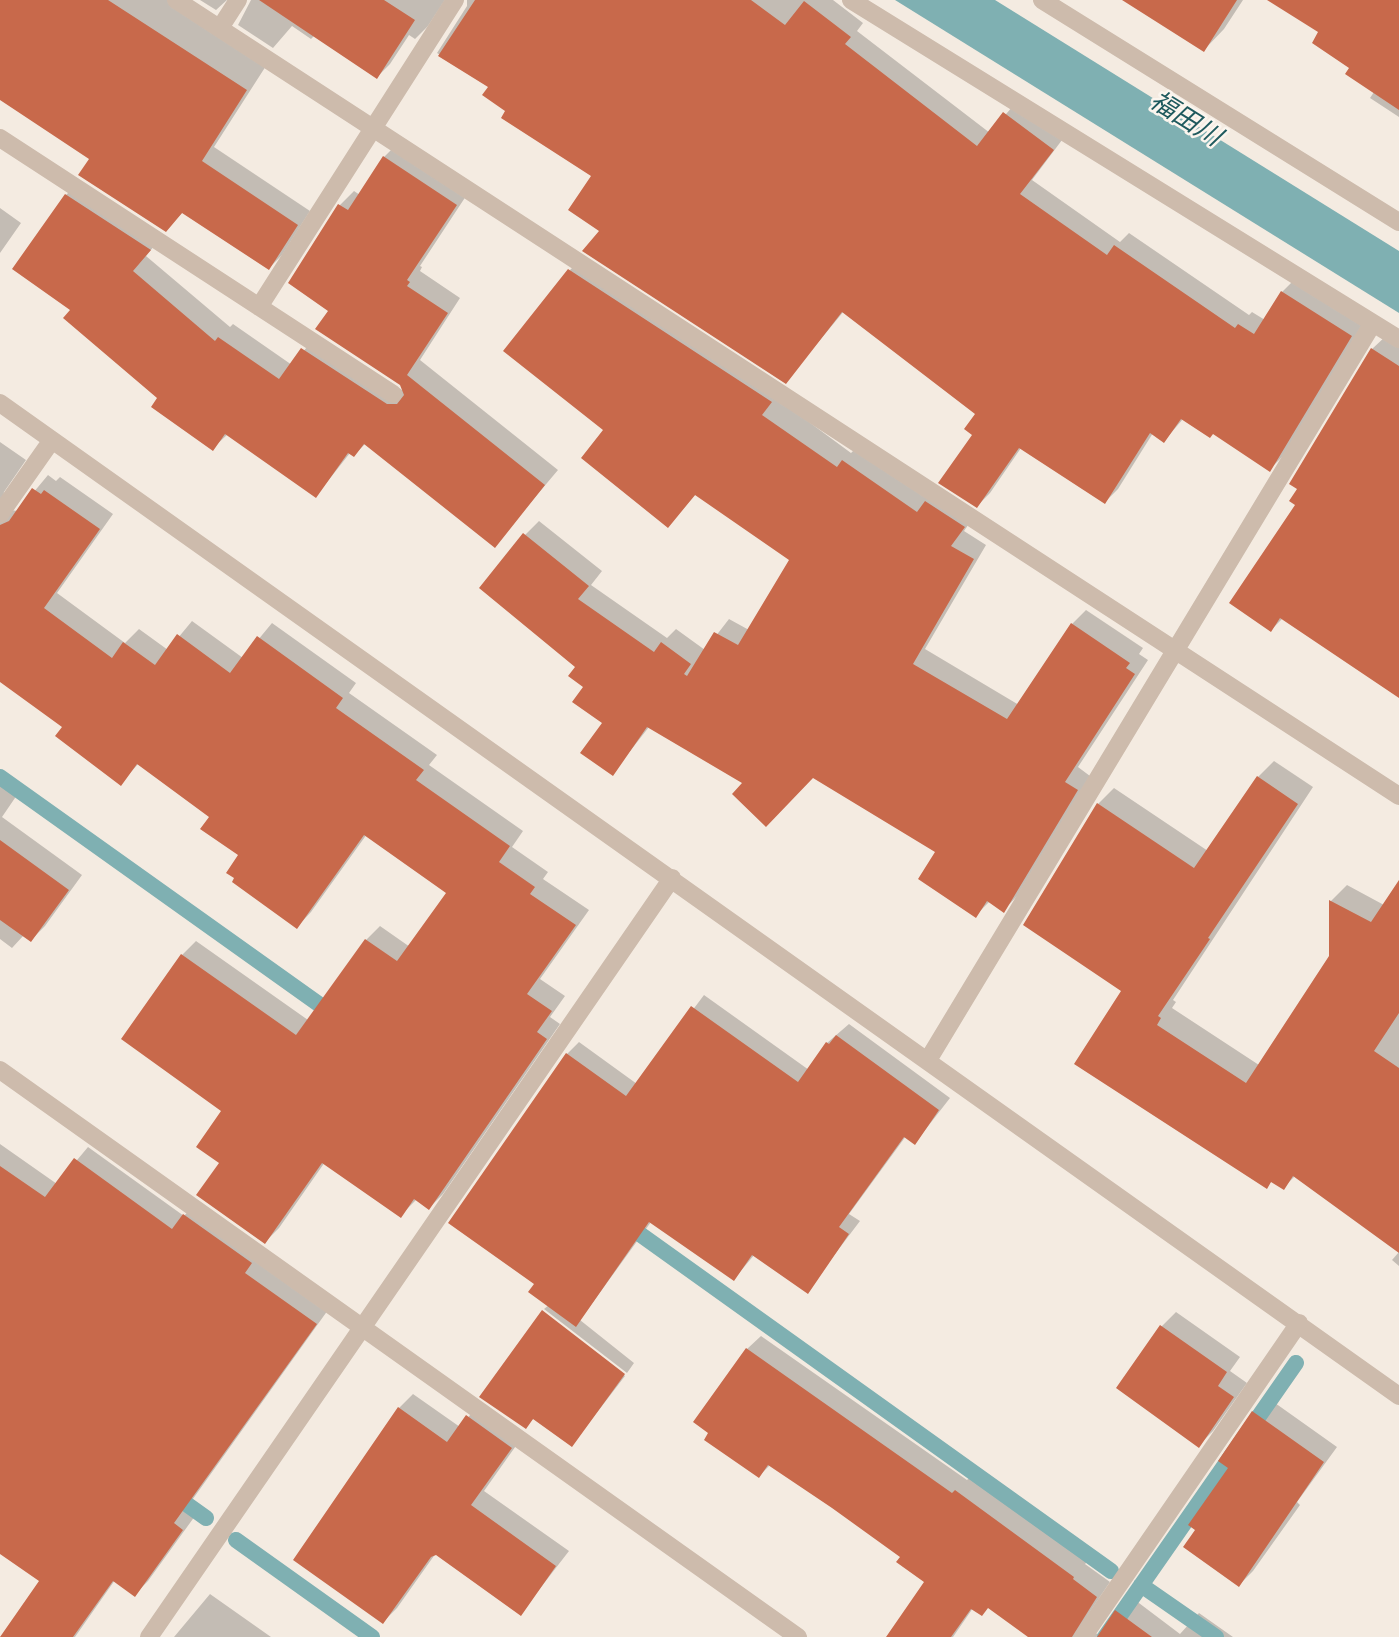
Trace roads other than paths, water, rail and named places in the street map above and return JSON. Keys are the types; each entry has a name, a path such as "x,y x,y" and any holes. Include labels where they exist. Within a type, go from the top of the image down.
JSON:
{"street":[{"path":"176,0 1399,796"},
{"path":"220,29 238,0"},
{"path":"259,307 455,0"},
{"path":"851,0 1399,339"},
{"path":"1042,0 1399,222"},
{"path":"0,138 393,394"},
{"path":"928,1060 1373,323"},
{"path":"0,403 1399,1396"},
{"path":"0,514 52,440"},
{"path":"149,1637 672,878"},
{"path":"0,1070 798,1637"},
{"path":"1083,1637 1299,1323"}],"water":[{"name":"福田川","path":"895,0 995,0 1399,251 1399,313"}],"waterway":[{"path":"0,777 334,1015"},
{"path":"623,1222 1111,1571"},
{"path":"1105,1637 1296,1363"},
{"path":"171,1493 206,1518"},
{"path":"236,1540 372,1637"},
{"path":"1141,1585 1216,1637"}]}
